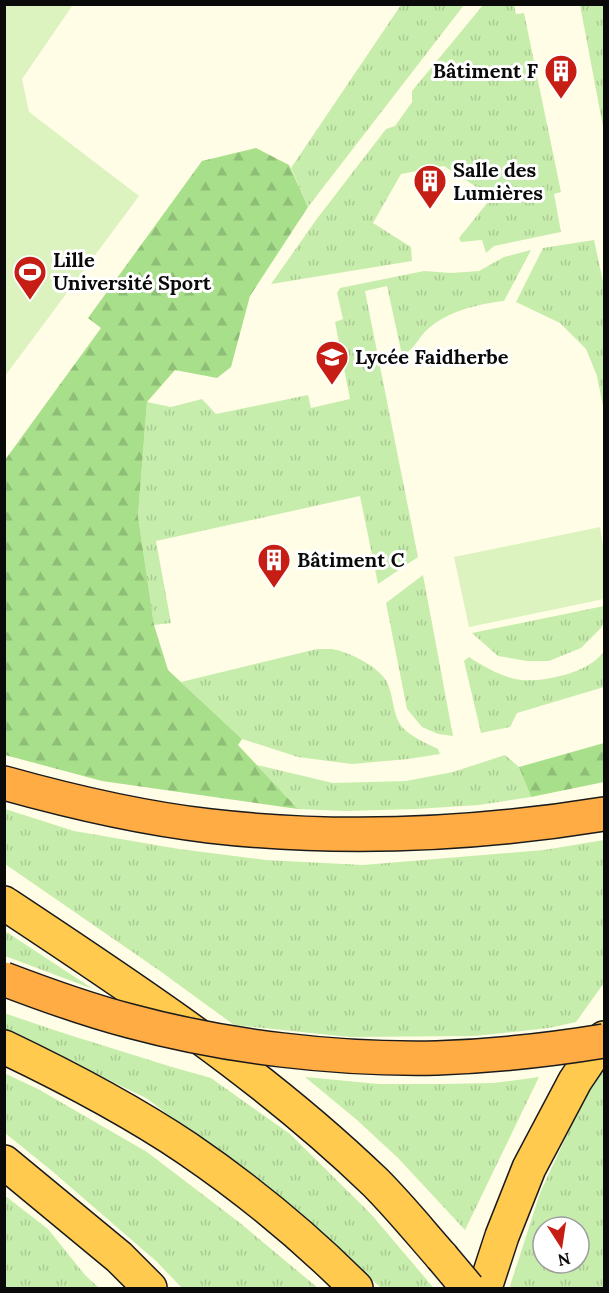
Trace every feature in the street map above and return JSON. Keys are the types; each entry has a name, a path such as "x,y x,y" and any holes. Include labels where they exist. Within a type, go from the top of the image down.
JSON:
{"highway":[{"path":"4,783 156,818 262,831 366,834 444,832 529,825 604,813"},
{"path":"4,903 228,1056 287,1103 377,1184 468,1288"},
{"path":"4,979 130,1022 225,1042 274,1049 360,1056 438,1058 538,1050 604,1040"},
{"path":"485,1288 502,1236 529,1168 575,1082 604,1040"},
{"path":"4,1047 104,1098 187,1149 260,1203 356,1288"},
{"path":"4,1162 119,1257 150,1288"},
{"path":"461,1288 501,1185 529,1168"}],"green space":[{"path":"5,4 70,4 72,6 22,79 29,112 139,196 5,376"},
{"path":"401,5 464,5 308,207 291,168"},
{"path":"483,5 514,5 516,14 524,13 561,192 554,194 561,232 494,246 486,253 482,240 461,242 459,238 492,197 444,166 401,174 373,223 411,247 412,261 271,284 316,220 386,129 395,126 412,102 412,91"},
{"path":"580,5 604,5 604,132"},
{"path":"256,148 289,165 308,207 250,296 231,367 217,378 175,370 147,402 138,516 154,625 168,670 242,739 238,745 298,809 102,781 5,755 5,460 101,328 88,318 202,161"},
{"path":"594,240 604,286 604,411 597,376 586,349 560,323 516,302 543,248"},
{"path":"531,250 504,301 474,306 446,317 425,331 410,350 402,355 387,286 365,291 418,557 378,584 360,496 156,541 171,623 154,625 138,516 147,402 171,407 202,399 216,414 308,395 311,408 350,399 335,322 343,319 337,293 340,288 424,271 451,273 479,271 504,257"},
{"path":"600,527 604,550 604,599 469,627 454,557"},
{"path":"423,575 453,736 438,734 422,727 407,709 386,603"},
{"path":"604,606 604,622 601,628 581,648 549,661 527,661 498,656 472,633"},
{"path":"317,649 332,649 346,653 383,676 402,727 414,737 438,749 440,754 352,764 298,757 242,739 181,682"},
{"path":"604,652 604,687 517,713 510,727 481,733 464,661 469,657 487,668 514,679 538,680 557,677 583,668"},
{"path":"604,743 604,782 531,797 519,767"},
{"path":"505,755 519,767 531,797 479,805 416,809 345,811 298,809 257,765 333,783 406,781 453,772"},
{"path":"5,809 74,831 179,849 266,860 363,865 544,850 604,840 604,983 576,1022 549,1028 475,1036 349,1037 234,1025 5,864"},
{"path":"5,931 93,989 5,956"},
{"path":"4,1013 211,1078 290,1134 371,1214 432,1286 431,1288 381,1288 306,1219 146,1098 5,1030"},
{"path":"601,1068 604,1068 604,1288 512,1288 510,1286 531,1221 531,1275 591,1275 591,1215 533,1215 540,1193 583,1100"},
{"path":"4,1073 38,1089 147,1152 240,1223 318,1288 182,1288 156,1261 5,1133"},
{"path":"305,1077 379,1084 441,1084 494,1083 539,1077 465,1230 398,1158"},
{"path":"4,1195 48,1229 85,1275 99,1288 5,1288"}],"place":[{"name":"Bâtiment F","path":"561,100"},
{"name":"Salle des Lumières","path":"430,210"},
{"name":"Lille Université Sport","path":"30,301"},
{"name":"Lycée Faidherbe","path":"332,386"},
{"name":"Bâtiment C","path":"274,589"}]}
